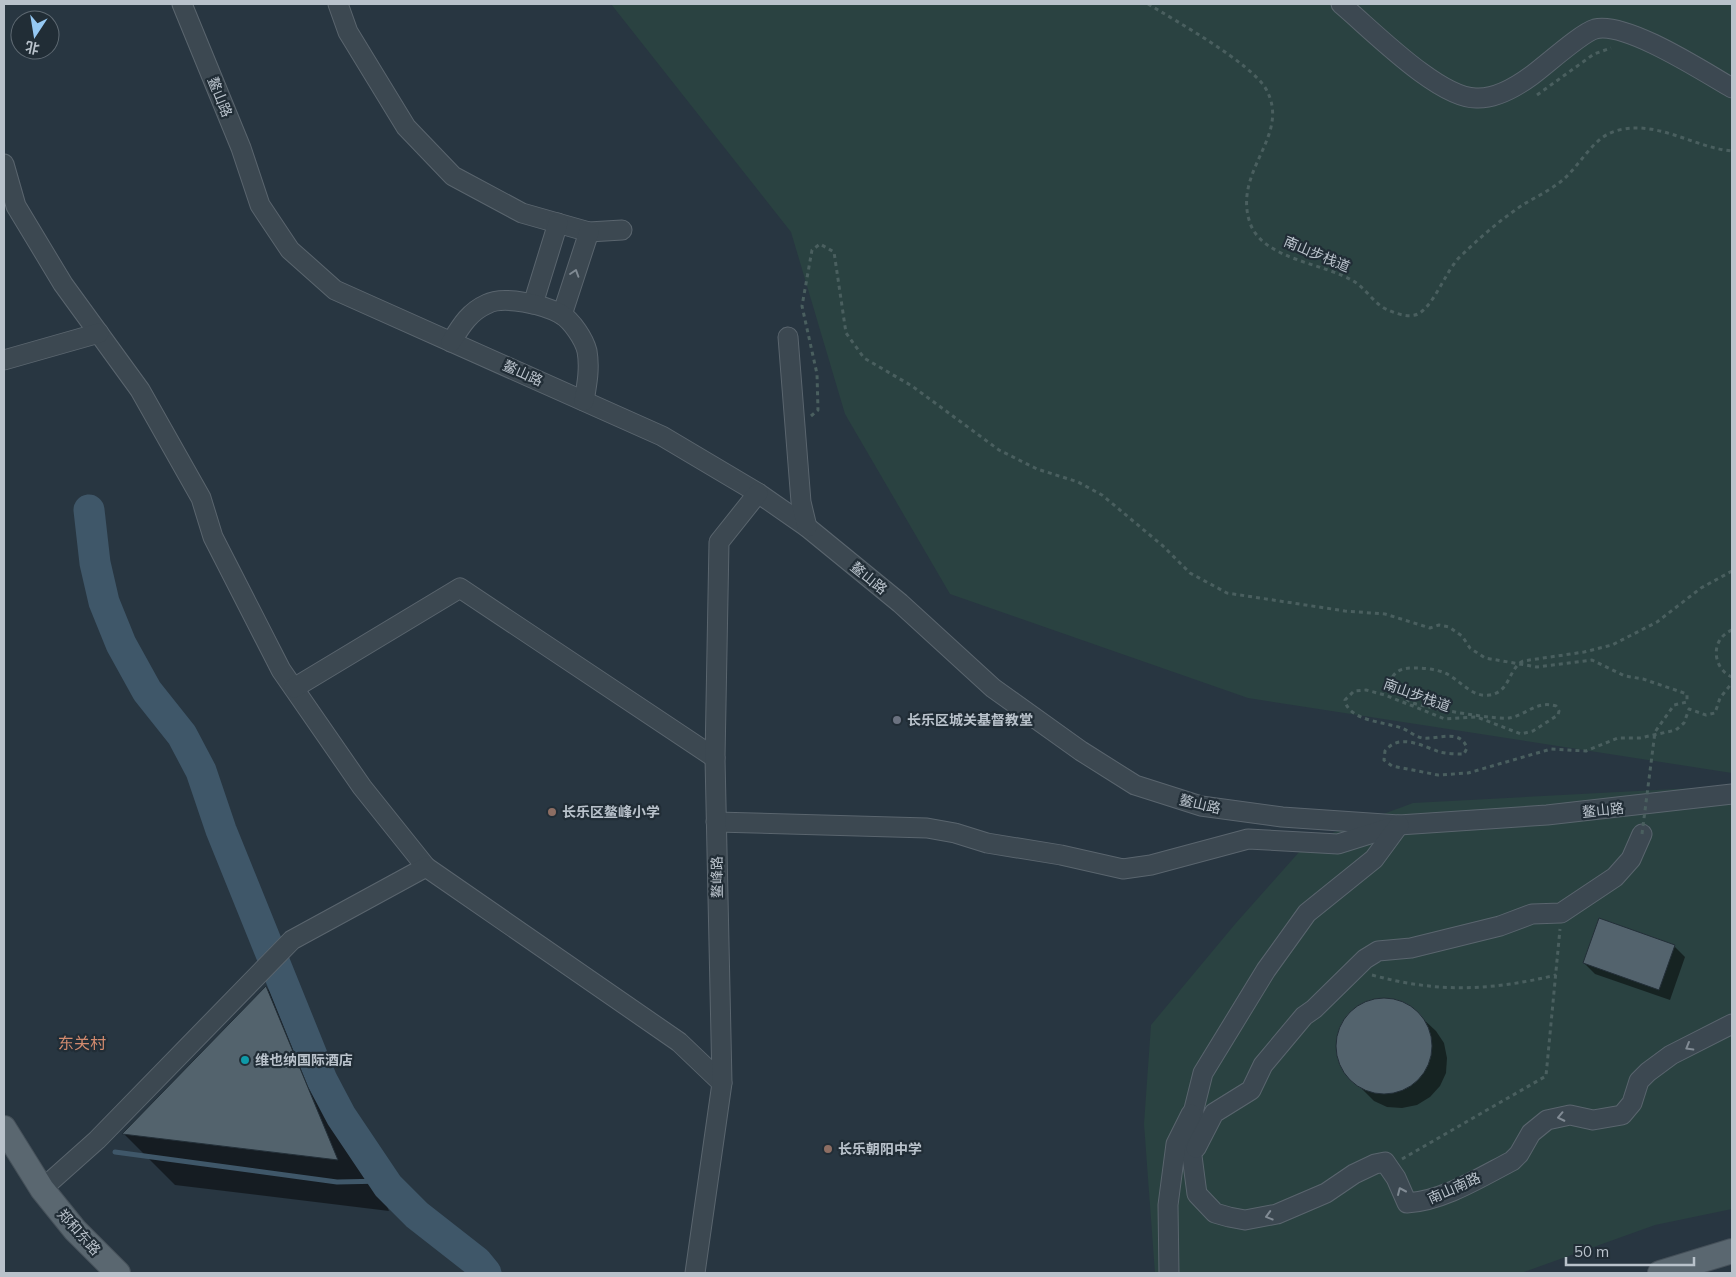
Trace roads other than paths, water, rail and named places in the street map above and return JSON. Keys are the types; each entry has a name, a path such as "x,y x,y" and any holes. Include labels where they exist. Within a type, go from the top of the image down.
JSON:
{"main road":[{"name":"郑和东路","path":"4,1128 42,1189 75,1230 118,1273"},
{"path":"1660,1273 1732,1251"},
{"path":"1697,1273 1732,1264"}],"street":[{"name":"鳌山路","path":"182,4 241,148 260,205 290,250 335,290 662,436 758,493 807,527 900,603 993,688 1082,751 1135,785 1201,806 1282,817 1399,825 1547,815 1732,794"},
{"path":"338,4 348,32 406,127 453,176 522,213 588,232 622,230"},
{"path":"1341,4 1432,81 1458,95 1475,98 1505,92 1529,78 1580,37 1595,29 1609,29 1648,41 1732,88"},
{"path":"4,164 16,206 63,284 140,390 201,498 213,536 281,670 362,787 426,867 679,1042 722,1083"},
{"path":"533,304 558,223"},
{"path":"562,315 588,232"},
{"path":"451,342 465,319 488,303 508,300 533,304 562,315 574,327 587,350 589,372 584,400"},
{"path":"4,360 99,333"},
{"path":"788,337 801,502 807,527"},
{"name":"鳌峰路","path":"695,1273 722,1083 715,758 719,542 758,493"},
{"path":"294,688 460,588 715,758"},
{"path":"716,822 927,828 956,833 987,843 1062,855 1123,869 1151,865 1248,839 1338,844 1399,825"},
{"path":"1192,1156 1194,1109 1203,1073 1266,970 1307,913 1374,859 1399,825"},
{"path":"1192,1156 1214,1113 1251,1090 1263,1065 1304,1016 1378,951 1411,948 1500,926 1532,914 1561,913 1615,877 1631,859 1642,834"},
{"path":"42,1189 97,1140 292,940 426,867"},
{"name":"南山南路","path":"1192,1156 1198,1194 1215,1213 1245,1220 1263,1218 1295,1206 1326,1192 1375,1164 1385,1162 1390,1166 1407,1203 1420,1202 1457,1190 1512,1161 1519,1154 1531,1133 1547,1120 1570,1115 1592,1120 1622,1115 1632,1103 1639,1080 1648,1072 1671,1055 1732,1024"},
{"path":"1169,1273 1168,1205 1176,1144 1194,1109"}],"waterway":[{"path":"89,510 95,563 104,602 121,644 147,691 182,735 201,771 221,830 322,1080 341,1116 388,1186 417,1215 477,1262 486,1273"},
{"path":"115,1152 337,1182 385,1181"}],"place":[{"name":"长乐区城关基督教堂","path":"897,720"},
{"name":"长乐区鳌峰小学","path":"552,812"},
{"name":"维也纳国际酒店","path":"245,1060"},
{"name":"长乐朝阳中学","path":"828,1149"}],"district":[{"name":"东关村","path":"82,1043"}]}
